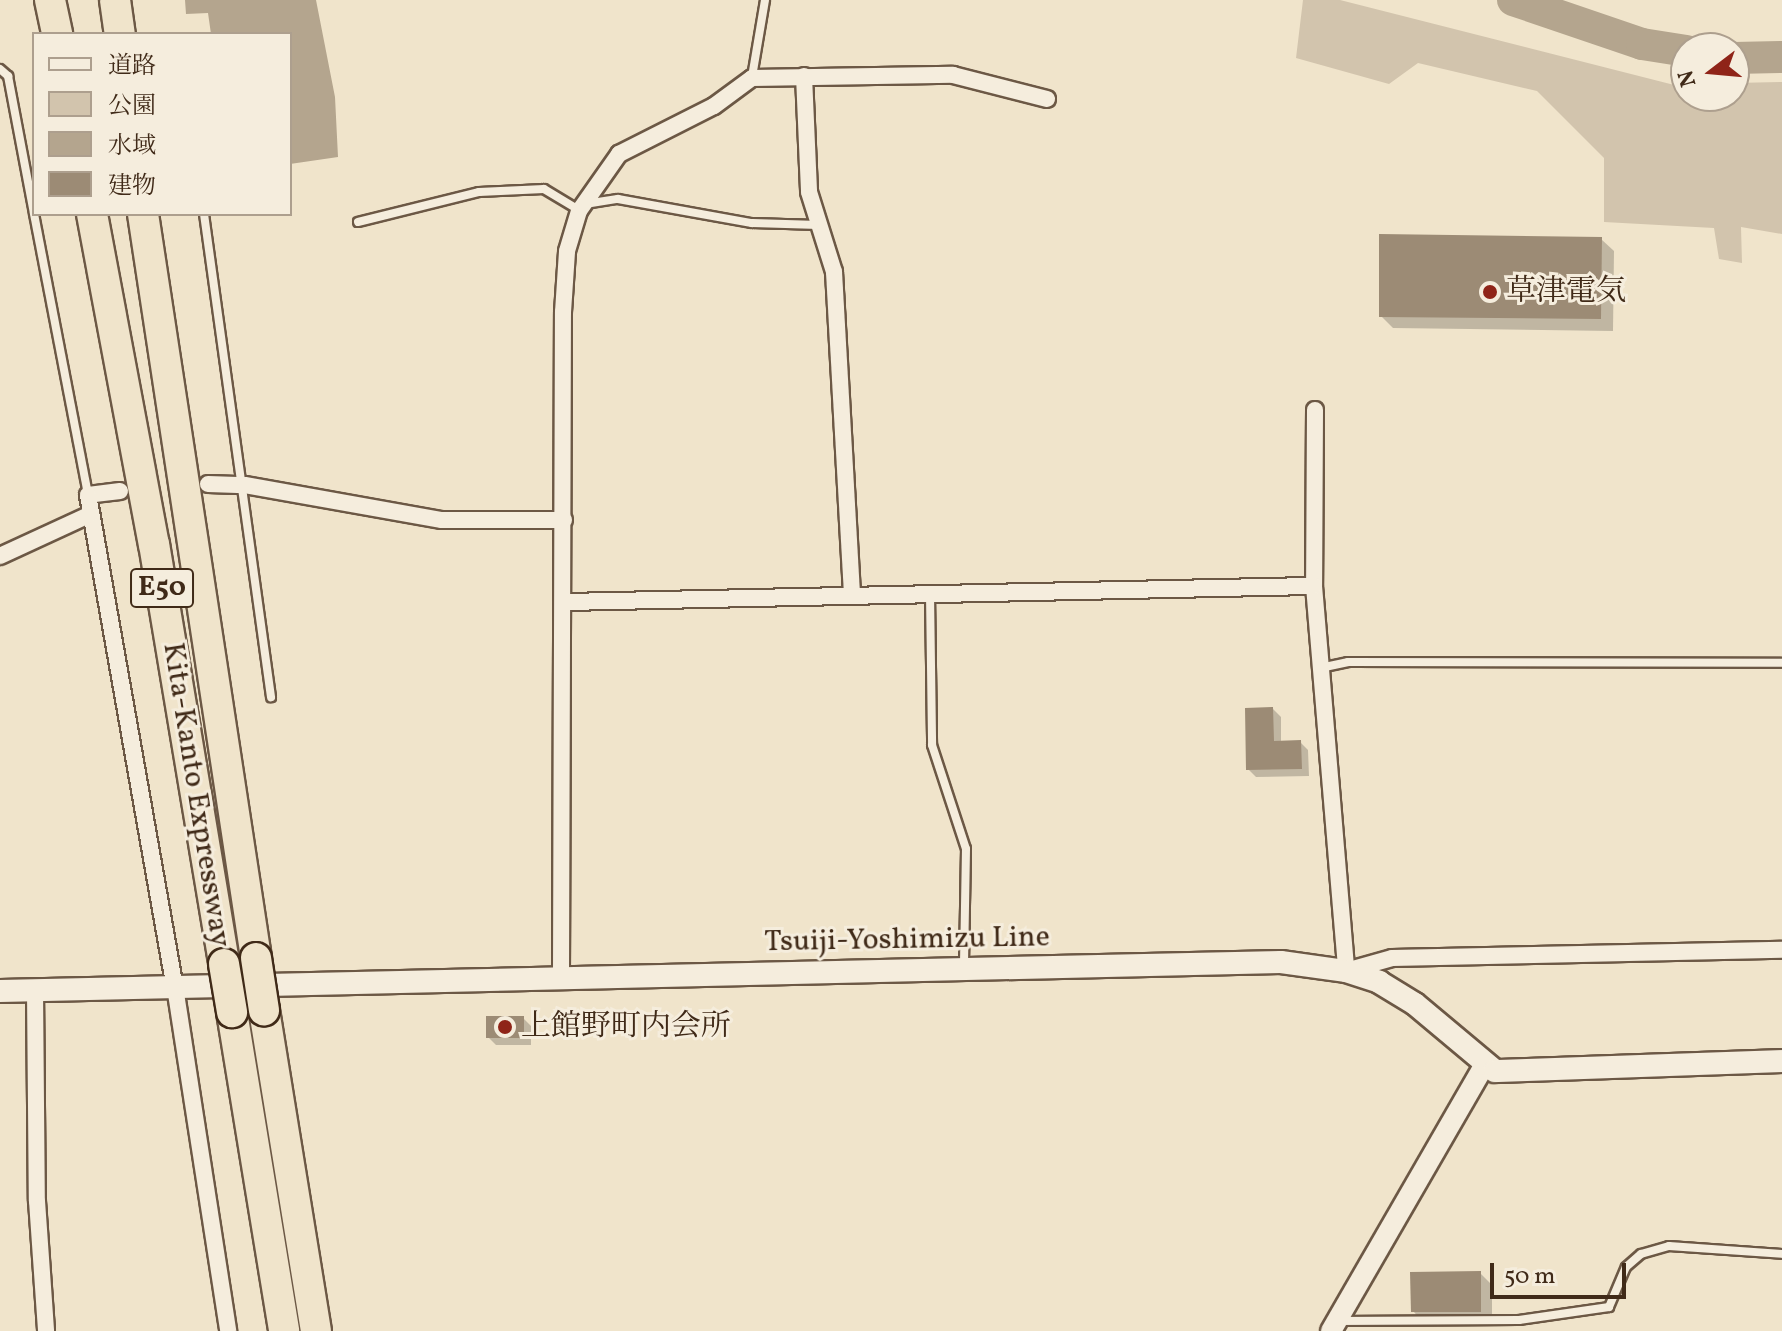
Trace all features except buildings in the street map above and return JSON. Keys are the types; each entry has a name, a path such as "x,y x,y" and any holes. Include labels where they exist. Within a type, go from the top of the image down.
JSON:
{"highway":[{"path":"50,0 57,32"},
{"path":"115,0 120,32"},
{"name":"Kita-Kanto Expressway","path":"92,216 154,544 284,1331"},
{"name":"Kita-Kanto Expressway","path":"143,216 316,1331"}],"main road":[{"name":"Tsuiji-Yoshimizu Line","path":"0,991 561,975 963,970 1267,961 1346,971 1398,992 1484,1066 1518,1074 1782,1061"}],"street":[{"path":"561,975 566,602 563,312 567,251 582,208 619,154 643,137 714,106 752,78 953,75 1047,99"},
{"path":"804,76 805,163 819,225 834,272 852,595"},
{"path":"1315,410 1314,586 1346,971 1392,958 1782,950"},
{"path":"208,484 245,485 442,520 564,520"},
{"path":"120,491 88,495 175,987 228,1331"},
{"path":"0,556 91,514"},
{"path":"566,602 1314,586"},
{"path":"35,990 37,1201 46,1331"},
{"path":"1334,1326 1484,1066"}],"lane":[{"path":"752,78 765,0"},
{"path":"0,69 8,76 32,203"},
{"path":"358,222 479,192 544,189 582,208 618,199 752,223 819,225"},
{"path":"34,216 88,495"},
{"path":"204,216 245,485 271,697"},
{"path":"930,594 932,745 966,849 963,970"},
{"path":"1320,668 1348,662 1782,663"},
{"path":"1334,1326 1519,1320 1609,1307 1626,1267 1641,1254 1669,1246 1782,1254"}],"green space":[{"path":"1303,0 1340,0 1670,84 1670,112 1750,112 1750,83 1782,82 1782,234 1741,227 1742,263 1719,259 1714,228 1604,222 1604,158 1537,91 1418,63 1389,84 1296,58"}],"water":[{"path":"185,0 316,0 335,97 338,157 292,164 292,32 211,32 208,13 186,14"}],"waterway":[{"path":"1513,0 1642,44 1670,48"},
{"path":"1750,58 1782,57"}],"tunnel":[{"path":"120,491 208,484"}],"place":[{"name":"草津電気","path":"1490,292"},
{"name":"上館野町内会所","path":"505,1027"}]}
